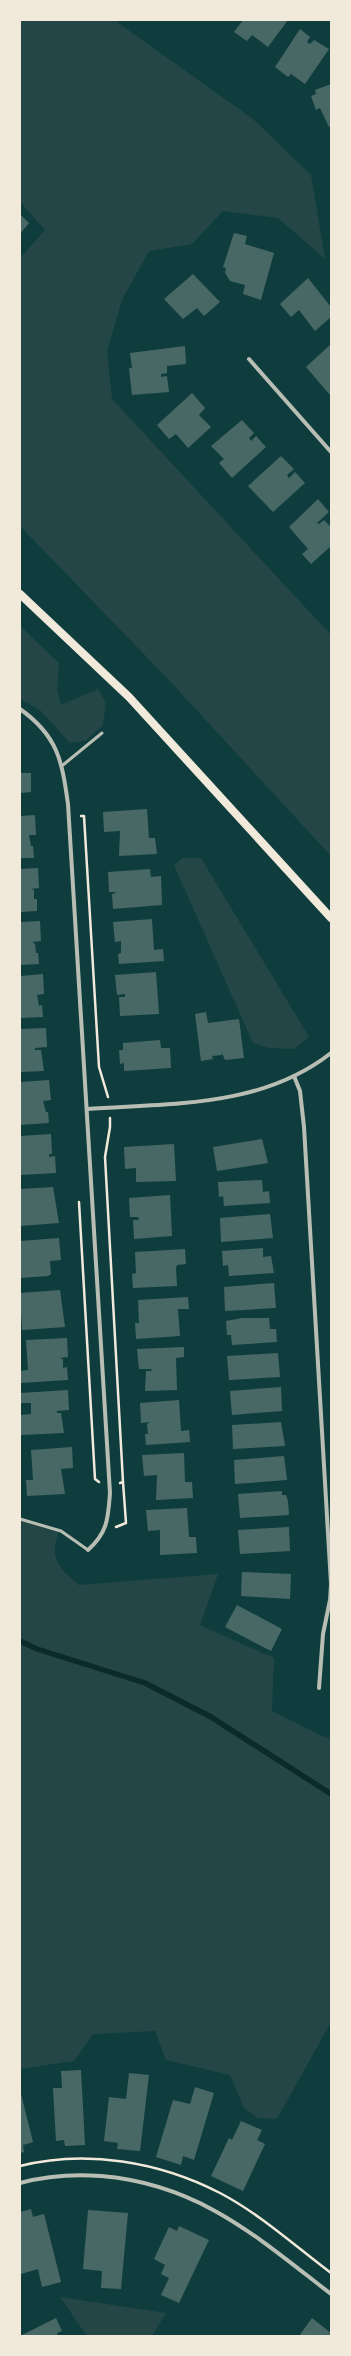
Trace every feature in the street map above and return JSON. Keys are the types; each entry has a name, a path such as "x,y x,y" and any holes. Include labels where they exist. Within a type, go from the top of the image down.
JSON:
{"main road":[{"path":"20,594 129,696 331,918"}],"street":[{"path":"249,359 331,452"},
{"path":"20,709 37,723 55,746 63,765 69,818 110,1493 105,1527 102,1536 88,1550"},
{"path":"87,1109 215,1100 257,1091 294,1076 331,1053"},
{"path":"294,1076 300,1091 304,1127 331,1584 330,1600 323,1634 319,1688"},
{"path":"20,2183 62,2176 90,2176 146,2182 171,2190 198,2201 224,2215 331,2294"}],"lane":[{"path":"63,765 102,733"},
{"path":"20,1518 61,1531 88,1550"}],"path":[{"path":"69,818 84,816 99,1067 106,1086 109,1107 110,1127 105,1157 123,1482"}],"shaded area":[{"path":"20,20 114,20 253,119 311,175 325,259 278,218 223,211 192,244 149,251 122,300 107,351 112,399 331,635 331,856 167,678 20,526 20,258 45,230 20,202"},
{"path":"20,626 59,663 57,690 61,705 98,689 106,703 103,725 85,741 70,743 40,710 20,699"},
{"path":"183,858 201,858 309,1037 294,1049 269,1048 253,1043 174,865"},
{"path":"20,1520 59,1531 55,1549 57,1562 65,1573 79,1585 218,1574 200,1625 274,1658 272,1711 331,1740 331,2022 277,2119 258,2118 244,2108 230,2075 166,2060 155,2031 93,2034 74,2061 20,2069"},
{"path":"60,2297 166,2313 152,2336 87,2336"}],"building":[{"path":"243,20 288,20 268,47 252,35 247,41 234,32"},
{"path":"300,29 310,37 307,42 310,44 314,40 329,49 305,84 291,74 288,77 275,67"},
{"path":"331,84 331,126 329,127 320,108 316,110 311,96 316,94 315,90"},
{"path":"20,214 29,223 20,234"},
{"path":"234,233 247,236 245,244 274,253 261,300 243,294 245,285 230,281 225,273 226,268 223,267"},
{"path":"193,274 220,302 204,316 197,308 183,319 164,299"},
{"path":"308,278 331,307 331,317 315,331 299,310 291,317 280,304"},
{"path":"331,344 331,394 330,395 306,367"},
{"path":"185,346 186,364 167,366 167,373 161,374 161,377 167,376 169,392 132,395 129,368 132,368 130,353"},
{"path":"192,393 205,408 199,415 211,427 188,448 176,434 169,439 157,425"},
{"path":"242,420 254,433 249,438 251,441 256,436 266,447 232,478 219,463 224,459 211,446"},
{"path":"281,456 294,469 287,475 289,478 295,472 305,483 273,512 248,486"},
{"path":"318,499 329,512 317,523 319,524 324,520 331,527 331,546 311,564 302,554 308,549 289,527"},
{"path":"20,773 31,773 31,792 20,793"},
{"path":"147,809 149,838 155,838 157,854 119,856 120,831 104,832 103,812"},
{"path":"35,815 36,835 29,835 31,846 33,846 34,858 20,858 20,816"},
{"path":"38,868 39,888 31,889 34,890 34,899 37,899 37,911 20,912 20,869"},
{"path":"150,869 151,877 161,876 162,905 113,909 112,894 116,893 109,892 108,872"},
{"path":"152,919 154,950 163,949 164,961 119,964 118,954 121,953 121,941 115,942 113,922"},
{"path":"40,921 41,941 32,942 35,944 36,953 38,953 39,964 20,965 20,922"},
{"path":"156,972 159,1014 120,1016 119,997 125,997 125,994 117,995 115,975"},
{"path":"43,974 44,994 37,995 39,1006 42,1005 43,1017 20,1018 20,976"},
{"path":"206,1012 208,1023 239,1019 244,1058 225,1060 222,1053 222,1055 212,1056 213,1059 201,1061 195,1014"},
{"path":"46,1028 47,1047 35,1048 35,1050 41,1050 44,1071 20,1072 20,1029"},
{"path":"160,1040 161,1048 170,1048 171,1068 124,1071 124,1063 120,1064 119,1050 123,1050 123,1043"},
{"path":"49,1080 51,1100 43,1101 46,1112 48,1112 49,1123 20,1125 20,1082"},
{"path":"51,1134 52,1154 49,1154 49,1157 55,1156 56,1173 20,1175 20,1136"},
{"path":"262,1139 268,1163 217,1171 213,1147"},
{"path":"174,1144 176,1181 136,1182 136,1168 125,1169 124,1147"},
{"path":"262,1180 263,1192 269,1191 270,1203 224,1206 223,1196 219,1197 218,1182"},
{"path":"53,1187 59,1223 20,1226 20,1189"},
{"path":"170,1195 172,1236 134,1239 133,1220 139,1220 138,1217 130,1217 129,1198"},
{"path":"270,1214 273,1238 221,1242 220,1218"},
{"path":"59,1238 61,1260 50,1261 51,1274 48,1276 20,1278 20,1241"},
{"path":"263,1248 263,1257 271,1256 274,1273 229,1276 228,1265 223,1266 222,1251"},
{"path":"185,1249 186,1264 177,1265 176,1268 177,1286 133,1288 132,1274 136,1273 135,1252"},
{"path":"274,1283 276,1308 225,1311 224,1287"},
{"path":"60,1290 65,1327 22,1330 20,1293"},
{"path":"188,1297 189,1309 178,1309 180,1336 136,1339 135,1323 139,1323 138,1300"},
{"path":"242,1318 269,1318 270,1329 276,1329 277,1342 232,1345 231,1335 227,1335 226,1321"},
{"path":"67,1338 68,1357 59,1358 63,1359 63,1368 67,1367 68,1380 20,1383 20,1371 28,1370 26,1340"},
{"path":"184,1347 184,1357 176,1358 177,1390 145,1391 146,1371 152,1371 151,1369 139,1369 137,1349"},
{"path":"278,1353 280,1377 229,1380 227,1356"},
{"path":"281,1387 282,1411 232,1415 230,1391"},
{"path":"68,1390 69,1410 57,1411 57,1413 61,1413 64,1433 21,1435 20,1415 31,1414 31,1403 20,1403 20,1393"},
{"path":"179,1400 181,1431 189,1430 190,1442 146,1445 145,1434 148,1434 147,1424 150,1422 141,1423 140,1403"},
{"path":"281,1422 285,1446 233,1449 232,1425"},
{"path":"72,1447 73,1468 61,1469 65,1494 27,1496 26,1480 33,1480 31,1450"},
{"path":"184,1453 185,1482 192,1482 193,1498 156,1500 157,1475 144,1476 142,1455"},
{"path":"284,1456 287,1480 235,1484 234,1460"},
{"path":"282,1491 282,1495 286,1495 288,1501 289,1515 240,1518 238,1494"},
{"path":"187,1508 189,1537 196,1537 197,1553 160,1555 160,1530 148,1531 146,1510"},
{"path":"289,1527 290,1551 240,1554 238,1530"},
{"path":"242,1572 291,1574 290,1599 241,1596"},
{"path":"237,1605 282,1629 271,1651 225,1627"},
{"path":"81,2070 85,2145 65,2146 64,2140 56,2141 53,2088 62,2088 61,2071"},
{"path":"129,2073 149,2075 140,2151 117,2149 118,2143 104,2141 109,2097 126,2099"},
{"path":"195,2087 214,2093 194,2160 183,2156 181,2165 156,2157 173,2100 190,2104"},
{"path":"20,2090 33,2142 23,2145 24,2152 20,2153"},
{"path":"241,2121 262,2130 257,2140 265,2144 243,2191 211,2176 229,2138 232,2140"},
{"path":"31,2209 33,2217 44,2214 61,2282 42,2287 38,2269 21,2274 20,2212"},
{"path":"88,2210 128,2213 121,2289 101,2288 102,2271 83,2269"},
{"path":"179,2226 209,2240 179,2303 161,2295 169,2278 161,2274 165,2265 154,2259 169,2227 177,2231"},
{"path":"56,2318 62,2331 57,2333 58,2336 20,2336"},
{"path":"312,2318 331,2333 331,2336 299,2336"}],"waterway":[{"path":"20,1641 37,1649 145,1683 211,1717 331,1794"}]}
